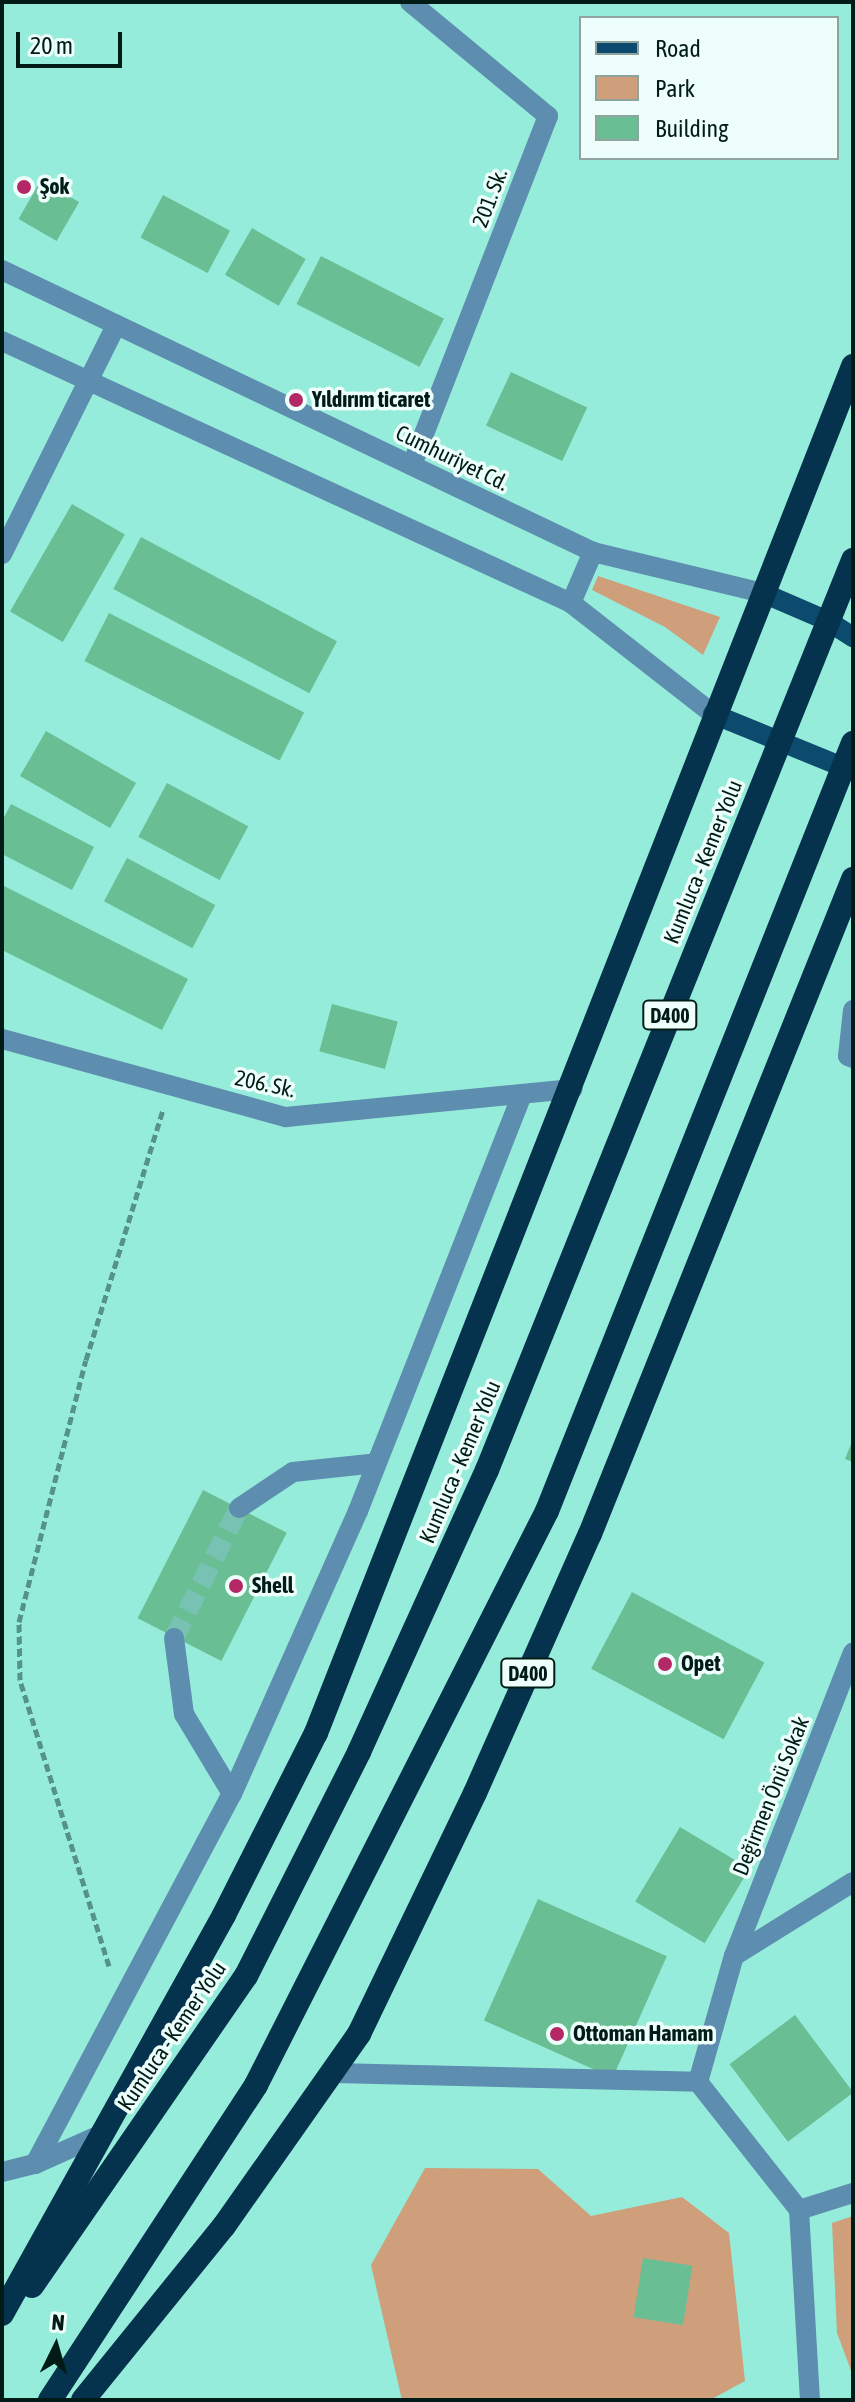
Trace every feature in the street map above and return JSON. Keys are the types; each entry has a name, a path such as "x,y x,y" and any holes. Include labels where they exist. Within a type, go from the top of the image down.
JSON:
{"highway":[{"path":"2,2314 98,2136 224,1915 316,1733 573,1089 713,714 853,366"},
{"name":"Kumluca - Kemer Yolu","path":"2,2327 246,1976 359,1752 487,1470 853,560"},
{"name":"D400","path":"50,2400 256,2085 547,1511 853,743"},
{"name":"D400","path":"83,2400 224,2226 335,2073 359,2034 475,1793 590,1534 853,879"}],"main road":[{"path":"763,593 828,621 853,637"},
{"path":"713,714 853,771"}],"street":[{"name":"201. Sk.","path":"410,2 548,116 412,465"},
{"name":"Cumhuriyet Cd.","path":"2,270 593,552 763,593"},
{"path":"2,554 116,325"},
{"path":"2,341 87,383 571,603 713,714"},
{"path":"571,603 593,552"},
{"path":"853,1010 848,1056 853,1058"},
{"name":"206. Sk.","path":"2,1039 286,1117 573,1089"},
{"path":"35,2164 232,1794 377,1463 522,1094"},
{"path":"239,1508 293,1472 377,1463"},
{"path":"174,1638 184,1714 232,1794"},
{"name":"Değirmen Önü Sokak","path":"698,2082 734,1956 853,1653"},
{"path":"734,1956 853,1882"},
{"path":"335,2073 698,2082 799,2210 810,2400"},
{"path":"2,2172 35,2164 98,2136"},
{"path":"799,2210 853,2193"}],"path":[{"path":"120,2003 20,1680 17,1651 23,1597 86,1360 170,1086"}],"green space":[{"path":"598,576 720,617 703,655 665,627 592,590"},
{"path":"425,2168 538,2169 591,2216 682,2197 729,2233 745,2381 710,2400 402,2400 371,2265"},
{"path":"853,2216 853,2376 837,2333 832,2223"}],"building":[{"path":"41,180 79,202 57,241 18,219"},
{"path":"163,195 230,231 208,273 140,237"},
{"path":"252,228 306,259 279,306 225,275"},
{"path":"321,256 444,319 419,367 296,304"},
{"path":"511,372 587,407 562,461 486,425"},
{"path":"72,504 125,534 63,642 10,611"},
{"path":"141,537 337,641 309,693 113,589"},
{"path":"109,613 304,712 280,761 84,661"},
{"path":"46,731 136,783 110,828 20,776"},
{"path":"167,783 248,826 220,880 138,837"},
{"path":"11,804 94,847 72,890 2,854 2,821"},
{"path":"127,858 215,905 192,948 104,901"},
{"path":"2,885 188,979 162,1030 2,950"},
{"path":"332,1004 398,1022 385,1069 319,1051"},
{"path":"853,1439 853,1462 845,1459"},
{"path":"203,1490 287,1533 221,1661 138,1618"},
{"path":"632,1592 764,1662 724,1739 591,1669"},
{"path":"680,1827 749,1869 705,1943 635,1902"},
{"path":"538,1899 667,1956 613,2078 484,2021"},
{"path":"795,2015 853,2093 788,2142 730,2064"},
{"path":"643,2258 692,2266 683,2325 634,2317"}],"tunnel":[{"path":"174,1638 239,1508"}],"place":[{"name":"Şok","path":"24,187"},
{"name":"Yıldırım ticaret","path":"296,400"},
{"name":"Shell","path":"236,1586"},
{"name":"Opet","path":"665,1664"},
{"name":"Ottoman Hamam","path":"557,2034"}]}
